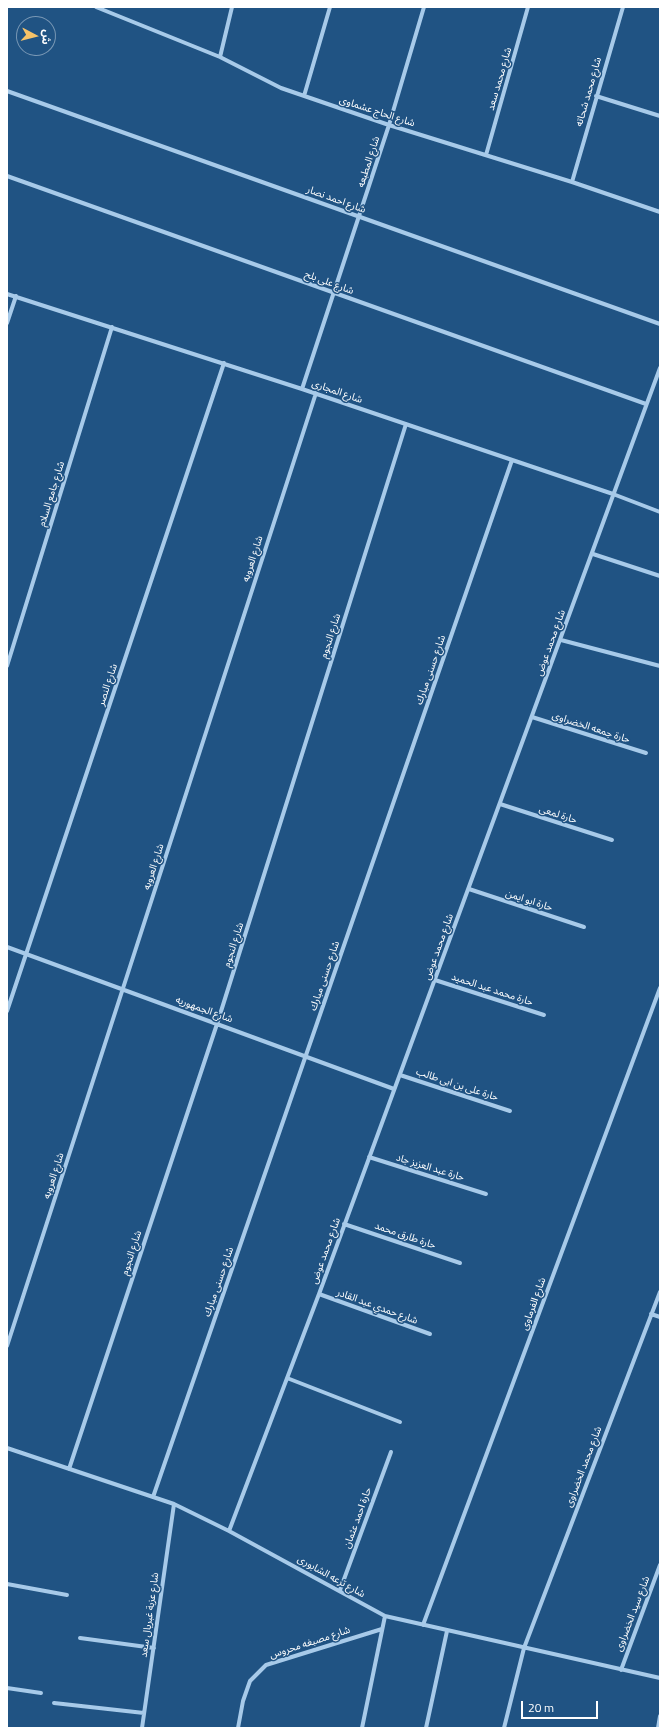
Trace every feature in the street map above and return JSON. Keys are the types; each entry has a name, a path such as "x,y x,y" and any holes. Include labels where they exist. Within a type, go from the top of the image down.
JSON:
{"street":[{"name":"شارع الحاج عشماوى","path":"96,7 220,57 281,88 390,125 572,182 660,212"},
{"path":"220,57 232,7"},
{"path":"304,96 330,7"},
{"name":"شارع المطبعه","path":"302,389 390,125 424,7"},
{"name":"شارع محمد سعد","path":"486,155 528,7"},
{"name":"شارع محمد شحاته","path":"572,182 623,7"},
{"name":"شارع احمد نصار","path":"7,91 660,324"},
{"path":"596,96 660,116"},
{"name":"شارع على بلح","path":"7,176 646,404"},
{"name":"شارع المجارى","path":"7,294 316,393 613,494 660,512"},
{"path":"7,323 16,296"},
{"name":"شارع جامع السلام","path":"7,666 112,327"},
{"name":"شارع النصر","path":"7,1011 224,363"},
{"name":"شارع محمد عوض","path":"229,1531 319,1294 660,368"},
{"name":"شارع العروبه","path":"7,1346 316,393"},
{"name":"شارع النجوم","path":"69,1468 217,1024 406,424"},
{"name":"شارع حسنى مبارك","path":"153,1497 512,460"},
{"path":"592,554 660,576"},
{"path":"561,640 660,666"},
{"name":"حارة جمعه الخضراوى","path":"532,717 646,753"},
{"name":"حارة لمعى","path":"500,804 612,840"},
{"name":"حارة ابو ايمن","path":"469,889 584,927"},
{"name":"شارع الجمهوريه","path":"7,947 394,1089"},
{"name":"حارة محمد عبد الحميد","path":"435,980 544,1015"},
{"name":"شارع الفرماوى","path":"423,1625 660,988"},
{"name":"حارة على بن ابى طالب","path":"400,1075 510,1111"},
{"name":"حارة عبد العزيز جاد","path":"369,1157 486,1194"},
{"name":"حارة طارق محمد","path":"344,1224 460,1263"},
{"name":"شارع محمد الخضراوى","path":"504,1728 524,1648 660,1292"},
{"name":"شارع حمدي عبد القادر","path":"319,1294 430,1334"},
{"path":"651,1314 660,1317"},
{"path":"287,1378 400,1422"},
{"name":"شارع ترعه الشابورى","path":"7,1448 174,1504 229,1531 340,1590 385,1616 660,1678"},
{"name":"حارة احمد عثمان","path":"340,1590 391,1452"},
{"name":"شارع عزبة غبريال سعد","path":"142,1728 174,1504"},
{"name":"شارع سيد الخضراوى","path":"621,1670 660,1565"},
{"path":"7,1584 67,1595"},
{"path":"362,1728 385,1616"},
{"name":"شارع مصبغه محروس","path":"238,1728 243,1701 250,1681 266,1665 382,1629"},
{"path":"426,1728 447,1631"},
{"path":"80,1638 154,1648"},
{"path":"7,1688 41,1693"},
{"path":"54,1703 144,1713"},
{"path":"658,1728 660,1716"}]}
